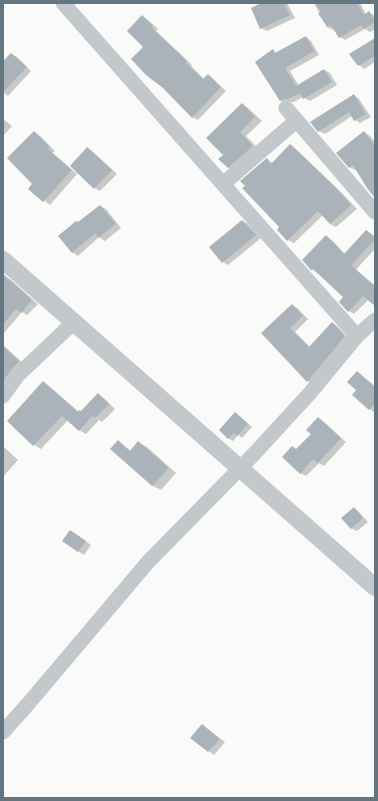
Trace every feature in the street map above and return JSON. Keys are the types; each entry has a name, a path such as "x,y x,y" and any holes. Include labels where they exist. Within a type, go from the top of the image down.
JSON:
{"street":[{"path":"63,3 357,336"},
{"path":"286,108 375,212"},
{"path":"223,184 296,121"},
{"path":"4,264 74,322 375,587"},
{"path":"3,732 148,562 240,468 310,393 357,336 375,320"},
{"path":"3,396 18,375 74,322"}],"building":[{"path":"261,3 284,3 290,15 260,29 251,8"},
{"path":"315,3 357,3 364,15 369,11 375,22 364,29 361,25 339,38 331,25 327,27 318,13 321,12"},
{"path":"142,15 153,26 151,27 187,61 186,63 203,79 208,74 221,87 192,118 163,88 146,75 131,59 143,47 127,31"},
{"path":"306,36 314,51 285,68 296,86 324,69 332,82 303,99 300,93 280,101 255,62 273,49 275,53"},
{"path":"375,38 375,56 358,66 349,54"},
{"path":"11,53 27,67 3,92 3,61"},
{"path":"354,94 366,114 354,121 349,112 318,132 310,122"},
{"path":"242,103 255,117 240,132 253,146 228,168 218,159 223,155 206,138"},
{"path":"34,131 50,147 48,149 72,170 43,202 28,189 32,184 7,158"},
{"path":"364,131 375,146 375,198 353,165 349,168 336,153"},
{"path":"290,144 336,188 351,205 330,224 318,211 287,241 277,230 279,227 242,188 245,186 240,181 267,158 271,164"},
{"path":"87,147 112,170 94,189 70,166"},
{"path":"100,205 116,224 98,238 95,233 72,253 58,236 76,221 78,222"},
{"path":"242,220 256,235 222,263 209,247"},
{"path":"366,230 375,237 375,240 351,265 375,286 375,306 363,296 348,312 339,302 343,297 313,269 311,270 302,260 326,235 344,254"},
{"path":"3,274 32,300 21,313 16,309 3,324"},
{"path":"292,304 303,316 290,328 309,347 332,322 345,336 307,382 261,333"},
{"path":"3,346 19,361 3,381"},
{"path":"357,371 375,387 375,404 369,410 352,395 356,390 347,382"},
{"path":"43,381 78,412 79,410 81,411 98,393 109,404 95,418 92,416 79,431 62,416 33,446 7,421"},
{"path":"235,412 248,424 237,436 234,433 228,439 219,430"},
{"path":"318,417 341,438 318,463 313,459 300,474 282,457 292,446 296,449 311,434 306,430"},
{"path":"118,440 130,451 138,441 169,468 152,486 110,449"},
{"path":"354,507 363,518 351,529 341,518"},
{"path":"70,530 86,541 78,552 62,541"},
{"path":"202,724 220,739 208,752 190,738"}]}
